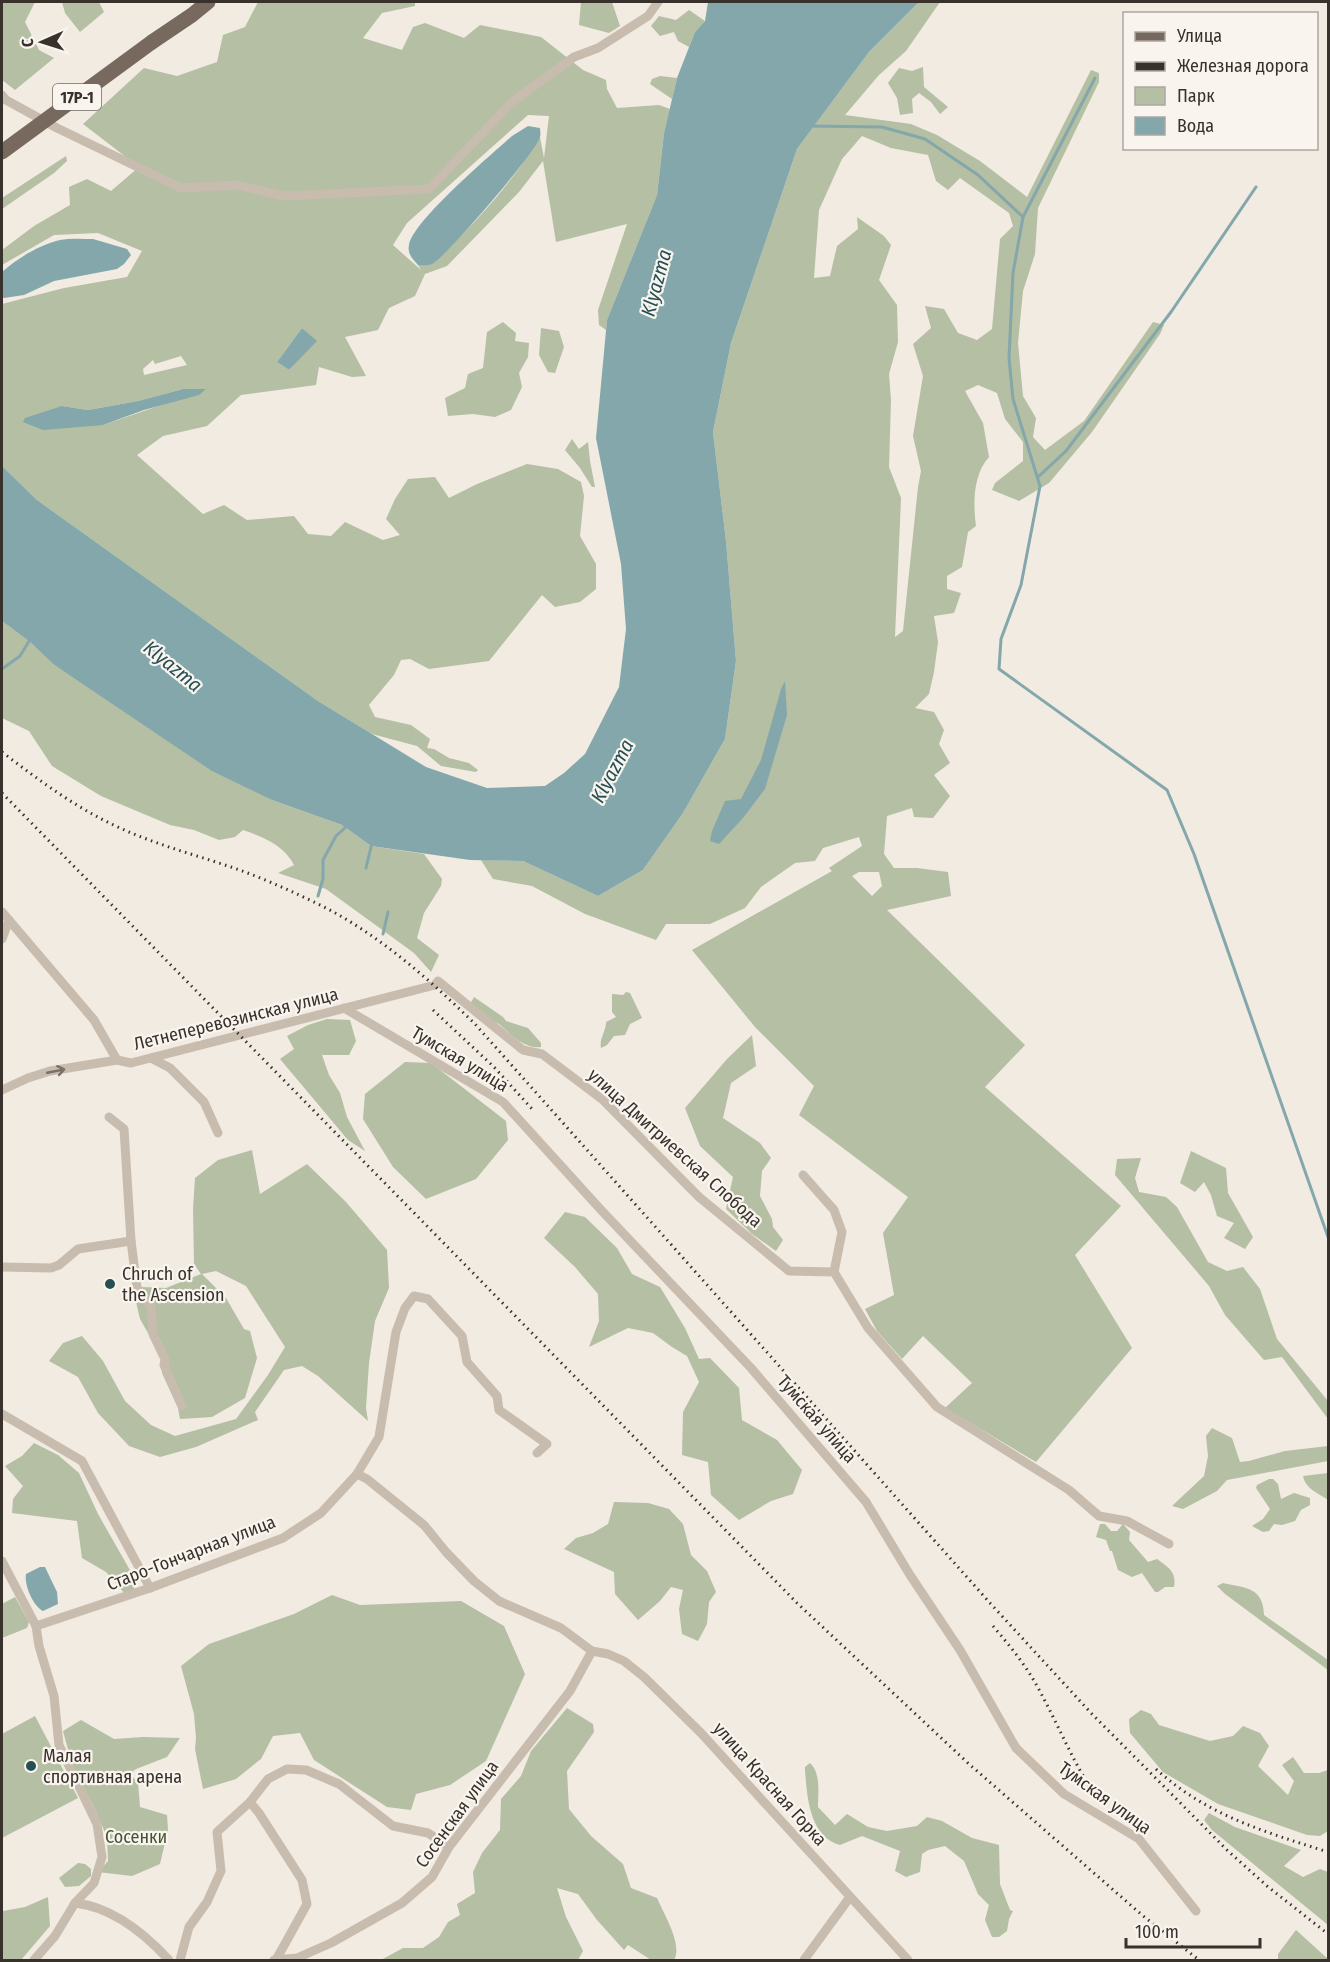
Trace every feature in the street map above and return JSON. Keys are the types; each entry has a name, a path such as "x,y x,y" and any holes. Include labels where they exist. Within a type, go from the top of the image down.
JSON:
{"main road":[{"name":"17Р-1","path":"2,152 208,2"}],"street":[{"path":"2,95 6,100 57,128 181,188 237,185 284,196 429,189 512,102 574,57 598,48 648,16 658,2"},
{"path":"2,912 94,1020 117,1060"},
{"path":"2,939 9,920"},
{"name":"Летнеперевозинская улица","path":"2,1090 50,1071 117,1060 131,1063 435,985 438,981 443,983"},
{"name":"улица Дмитриевская Слобода","path":"443,983 523,1050 542,1054 603,1100 699,1197 789,1272 834,1272"},
{"name":"Тумская улица","path":"344,1008 503,1102 602,1211 751,1368 866,1502 910,1575 960,1650 1016,1748 1064,1794 1139,1839 1196,1911"},
{"path":"151,1058 170,1068 204,1102 218,1133"},
{"path":"109,1117 124,1129 131,1241 137,1288 151,1306 153,1334 182,1406"},
{"path":"803,1175 834,1210 842,1232 834,1272 868,1328 937,1407 1068,1490 1099,1516 1128,1521 1169,1544"},
{"path":"2,1268 51,1268 59,1265 78,1249 131,1241"},
{"name":"Старо-Гончарная улица","path":"36,1626 150,1588 283,1538 321,1513 357,1474 379,1437 396,1332 405,1308 414,1296 428,1299 462,1336 467,1362 497,1396 499,1410 547,1444 537,1453"},
{"path":"2,1414 82,1461 150,1588"},
{"path":"357,1474 367,1479 424,1525 474,1581 499,1601 561,1628 592,1651"},
{"path":"2,1561 36,1626 39,1646 54,1696 59,1745 98,1824 102,1857 94,1883 75,1904 55,1936 34,1960"},
{"name":"Сосенская улица","path":"275,1960 297,1958 332,1943 402,1903 432,1877 449,1847 570,1691 592,1651"},
{"name":"улица Красная Горка","path":"592,1651 608,1654 624,1661 645,1677 701,1733 908,1960"},
{"path":"180,1960 189,1928 207,1902 221,1871 217,1832 250,1802 268,1779 288,1769 306,1770 339,1784 393,1826 428,1833 449,1847"},
{"path":"250,1802 302,1880 307,1904 275,1960"},
{"path":"804,1960 850,1897"},
{"path":"75,1904 87,1905 123,1920 156,1945 169,1960"}],"green space":[{"path":"2,2 35,2 25,22 39,50 54,58 15,90 2,80"},
{"path":"62,2 99,2 104,12 80,32 65,13"},
{"path":"258,2 415,2 415,6 382,13 363,38 402,50 413,27 425,23 464,38 480,25 541,37 583,70 606,80 607,89 617,108 659,105 670,109 664,133 657,195 607,320 606,330 599,325 598,310 627,224 556,242 543,161 519,192 447,266 425,274 415,296 389,308 378,330 345,337 366,376 352,377 319,367 316,385 241,395 207,426 163,436 137,455 203,514 224,505 247,520 294,516 308,534 331,536 345,522 383,540 400,535 386,519 408,479 435,477 449,498 527,464 558,469 581,482 584,496 580,536 596,564 596,589 580,602 555,607 542,595 489,661 429,669 410,659 401,660 394,675 369,705 375,717 411,725 430,739 427,748 434,749 449,758 469,763 478,770 476,772 441,766 417,746 372,734 318,701 37,500 2,466 2,304 64,288 127,277 142,251 98,233 54,235 2,265 2,250 34,226 70,205 69,187 87,179 111,191 139,167 83,124 144,68 177,76 217,62 223,35 245,27","holes":["528,115 549,116 544,158 540,137 490,205 431,264 418,265 421,270 393,245 407,223","302,328 316,341 289,370 277,362","181,356 187,365 144,375 143,369 153,360 155,364","183,389 205,390 103,425 62,406 88,410 138,401"]},
{"path":"581,2 612,2 620,26 609,33 579,25"},
{"path":"919,2 940,2 906,51 879,75 845,115 911,124 937,135 980,161 1027,197 1091,70 1099,73 1099,82 1038,208 1035,254 1023,291 1018,343 1023,396 1036,418 1033,437 1045,450 1084,421 1153,322 1164,325 1092,432 1049,483 1019,501 992,490 995,483 1023,461 1023,442 1005,419 997,393 978,385 965,391 983,423 989,457 977,481 976,526 968,532 962,567 947,576 947,589 961,593 954,613 934,616 938,642 934,672 929,694 915,708 934,712 944,730 939,744 950,763 934,775 950,796 933,818 914,817 912,808 887,816 884,854 894,868 948,872 951,896 887,910 1025,1045 985,1087 1121,1206 1075,1255 1132,1348 1036,1462 945,1408 972,1383 923,1336 902,1359 877,1331 865,1309 894,1295 883,1233 908,1197 799,1115 814,1086 755,1027 692,950 832,871 829,868 862,846 859,837 823,848 815,861 795,863 761,887 745,908 710,924 666,924 656,940 585,914 532,886 493,879 481,860 523,861 598,896 643,870 683,813 725,739 736,661 726,541 713,432 731,343 797,149 869,52","holes":["862,136 891,148 928,155 936,181 948,190 960,178 1009,213 1013,226 1000,239 992,329 977,340 958,333 944,309 925,306 931,328 913,344 923,376 913,436 921,471 903,631 895,637 901,498 889,467 891,400 889,374 898,342 897,305 879,280 891,245 884,236 857,217 858,229 837,246 830,276 814,278 819,210 842,159","859,872 879,872 882,886 872,896 852,876"]},
{"path":"689,10 705,21 695,32 689,47 678,41 674,32 660,36 651,26 659,16 676,20"},
{"path":"923,67 924,87 948,107 940,114 931,102 919,93 912,99 913,113 900,115 897,98 888,83 899,68 912,71"},
{"path":"660,76 677,78 672,99 650,84 652,79"},
{"path":"66,156 67,161 54,173 2,209 2,198"},
{"path":"503,322 516,333 515,341 529,343 528,357 519,373 522,387 511,410 495,417 473,414 448,416 445,398 465,388 468,374 483,368 487,332"},
{"path":"541,328 559,331 564,347 555,373 548,372 539,355"},
{"path":"572,439 579,449 588,442 595,487 592,487 565,450"},
{"path":"2,621 30,642 53,664 272,800 342,825 371,846 424,854 442,879 441,886 424,913 417,938 439,955 431,972 414,953 326,889 278,873 294,865 285,852 272,843 243,830 235,837 219,840 194,830 170,825 101,796 52,766 29,731 2,718"},
{"path":"626,992 630,993 642,1018 630,1024 625,1035 614,1036 607,1045 601,1048 606,1022 616,1017 612,1012 612,994 623,995"},
{"path":"474,997 506,1021 528,1028 541,1043 541,1047 529,1046 518,1040 470,1004"},
{"path":"327,1019 350,1020 356,1041 349,1055 322,1055 329,1075 340,1093 347,1117 365,1151 348,1140 280,1059 294,1049 287,1036 308,1025"},
{"path":"752,1035 756,1066 731,1083 723,1118 760,1143 771,1158 762,1171 760,1196 772,1219 773,1227 783,1240 776,1251 752,1234 726,1209 733,1177 700,1146 685,1108 727,1059"},
{"path":"405,1062 431,1063 506,1121 508,1140 476,1179 426,1199 393,1167 363,1119 365,1094"},
{"path":"252,1150 260,1194 307,1164 346,1202 387,1250 389,1288 375,1321 369,1363 366,1408 368,1421 318,1376 302,1366 284,1370 255,1412 258,1420 196,1447 160,1457 129,1446 98,1413 78,1377 49,1361 63,1343 82,1336 103,1361 125,1401 151,1425 175,1436 236,1419 285,1347 246,1286 216,1271 202,1274 226,1298 244,1329 250,1331 257,1358 245,1398 212,1417 180,1419 178,1408 162,1373 164,1361 140,1319 133,1289 166,1288 201,1274 194,1264 195,1178 218,1160"},
{"path":"1191,1151 1226,1168 1228,1193 1253,1237 1245,1249 1224,1238 1234,1223 1217,1216 1211,1195 1204,1182 1195,1192 1180,1183"},
{"path":"1141,1158 1135,1178 1139,1192 1166,1197 1177,1207 1208,1262 1227,1271 1243,1267 1260,1289 1277,1339 1328,1401 1328,1419 1282,1357 1264,1360 1225,1315 1209,1286 1115,1175 1117,1159"},
{"path":"565,1212 585,1217 617,1248 632,1274 660,1287 685,1328 699,1359 710,1358 739,1388 742,1420 777,1440 802,1470 793,1494 771,1501 739,1520 711,1495 708,1462 682,1455 683,1412 699,1382 687,1356 653,1333 628,1328 589,1347 599,1321 598,1294 575,1267 544,1238"},
{"path":"1212,1428 1232,1438 1240,1462 1285,1451 1328,1446 1328,1461 1227,1480 1217,1491 1183,1509 1172,1506 1204,1476 1208,1456 1206,1436"},
{"path":"34,1443 58,1455 79,1473 98,1514 135,1579 134,1590 125,1594 106,1572 82,1558 77,1521 12,1513 13,1499 23,1486 5,1466 22,1456"},
{"path":"1328,1473 1328,1500 1310,1488 1303,1476"},
{"path":"1273,1479 1278,1484 1281,1499 1294,1493 1310,1498 1310,1505 1301,1510 1295,1521 1282,1525 1274,1524 1269,1531 1263,1532 1252,1526 1263,1519 1270,1509 1256,1488 1257,1485"},
{"path":"614,1502 648,1503 669,1509 683,1524 691,1555 707,1571 716,1592 709,1602 707,1624 698,1641 682,1634 679,1609 683,1590 671,1587 660,1601 638,1620 615,1594 614,1572 564,1549 576,1538 593,1533 608,1524"},
{"path":"1100,1524 1105,1524 1111,1531 1117,1531 1123,1524 1130,1532 1129,1540 1148,1562 1157,1559 1171,1570 1175,1582 1174,1587 1165,1587 1155,1592 1142,1573 1132,1577 1118,1570 1106,1540 1096,1537"},
{"path":"1223,1583 1246,1588 1257,1594 1263,1606 1264,1615 1328,1660 1328,1670 1225,1594 1217,1586"},
{"path":"332,1595 360,1605 461,1601 504,1626 525,1674 486,1761 450,1785 416,1794 411,1810 387,1807 314,1760 300,1733 273,1736 261,1759 236,1779 203,1789 195,1749 194,1714 181,1666 209,1644 294,1614"},
{"path":"15,1597 29,1622 27,1628 2,1638 2,1604"},
{"path":"567,1708 593,1724 594,1732 567,1771 569,1809 591,1836 623,1864 631,1888 657,1898 674,1938 676,1954 674,1960 651,1960 628,1945 624,1950 597,1920 578,1894 557,1888 566,1917 583,1951 578,1960 381,1960 403,1948 423,1948 439,1937 448,1922 460,1915 457,1904 475,1893 473,1872 482,1853 500,1830 501,1799 521,1776 531,1751"},
{"path":"1141,1710 1151,1714 1159,1725 1210,1741 1233,1736 1243,1726 1260,1733 1269,1746 1258,1766 1288,1795 1294,1781 1282,1765 1293,1757 1304,1773 1319,1773 1328,1770 1328,1831 1320,1836 1307,1835 1218,1804 1163,1772 1130,1733 1129,1719"},
{"name":"Малая спортивная арена","path":"35,1716 78,1798 2,1838 2,1734"},
{"name":"Сосенки","path":"81,1720 114,1739 180,1738 167,1757 129,1774 138,1782 140,1807 167,1815 168,1830 160,1864 132,1876 98,1872 108,1861 107,1837 73,1768 63,1731"},
{"path":"810,1763 816,1772 818,1807 835,1825 847,1814 868,1827 887,1831 917,1826 927,1817 942,1821 972,1838 999,1845 1000,1884 1010,1910 1013,1911 1007,1931 999,1937 992,1937 985,1920 989,1905 978,1894 964,1861 945,1846 928,1850 922,1854 920,1872 906,1877 895,1871 900,1851 862,1836 840,1845 830,1841 816,1824 809,1803 805,1767"},
{"path":"1209,1813 1235,1827 1301,1850 1284,1866 1303,1877 1320,1869 1328,1872 1328,1925 1212,1830 1204,1820"},
{"path":"78,1863 85,1864 91,1869 91,1876 79,1886 65,1887 59,1878"},
{"path":"48,1897 50,1926 21,1960 2,1960 3,1911 25,1907"},
{"path":"1296,1930 1328,1960 1278,1960 1278,1954"}],"water":[{"name":"Klyazma","path":"708,2 919,2 869,52 797,149 731,343 713,432 726,541 736,661 725,739 683,813 643,870 598,896 523,861 470,860 371,846 342,825 272,800 212,771 53,664 30,642 2,621 2,466 37,500 318,701 426,767 487,788 545,786 564,773 585,754 619,687 626,629 621,564 596,438 607,320 657,195 664,133 677,78 695,32 705,21"},
{"path":"528,126 540,128 540,137 524,162 441,257 430,265 418,265 410,254 409,245 424,221 471,173 512,136"},
{"path":"93,239 127,249 131,255 117,269 54,281 24,295 2,297 2,272 22,257 44,245 60,240"},
{"path":"302,328 317,341 289,370 277,362"},
{"path":"183,389 206,389 199,395 144,410 103,425 43,430 23,422 25,418 62,406 88,410 138,401"},
{"path":"785,681 787,715 765,789 719,844 710,841 725,801 741,799 761,760"},
{"path":"45,1567 57,1592 58,1604 43,1611 33,1600 26,1579 26,1574"}],"waterway":[{"path":"1023,217 1095,78"},
{"path":"810,126 882,127 925,139 978,175 1023,217 1013,273 1009,358 1013,399 1040,486 1021,585 1001,639 999,669 1167,790 1194,854 1328,1237"},
{"path":"1038,477 1066,451 1171,312 1256,187"},
{"path":"2,669 20,656 31,638"},
{"path":"318,896 323,879 323,860 345,825"},
{"path":"366,868 372,843"},
{"path":"383,934 388,912"}],"railway":[{"path":"2,752 73,803 120,828 261,878 338,915 380,942 439,990 475,1024 990,1603 1091,1713 1227,1850 1267,1886 1328,1934"},
{"path":"2,793 797,1603 969,1764 1142,1915 1199,1960"},
{"path":"433,1010 494,1067 533,1110"},
{"path":"993,1626 1032,1678 1094,1794"},
{"path":"1156,1769 1195,1799 1216,1810 1259,1829 1328,1852"}],"place":[{"name":"Chruch of the Ascension","path":"110,1284"},
{"name":"Малая спортивная арена","path":"31,1766"}]}
